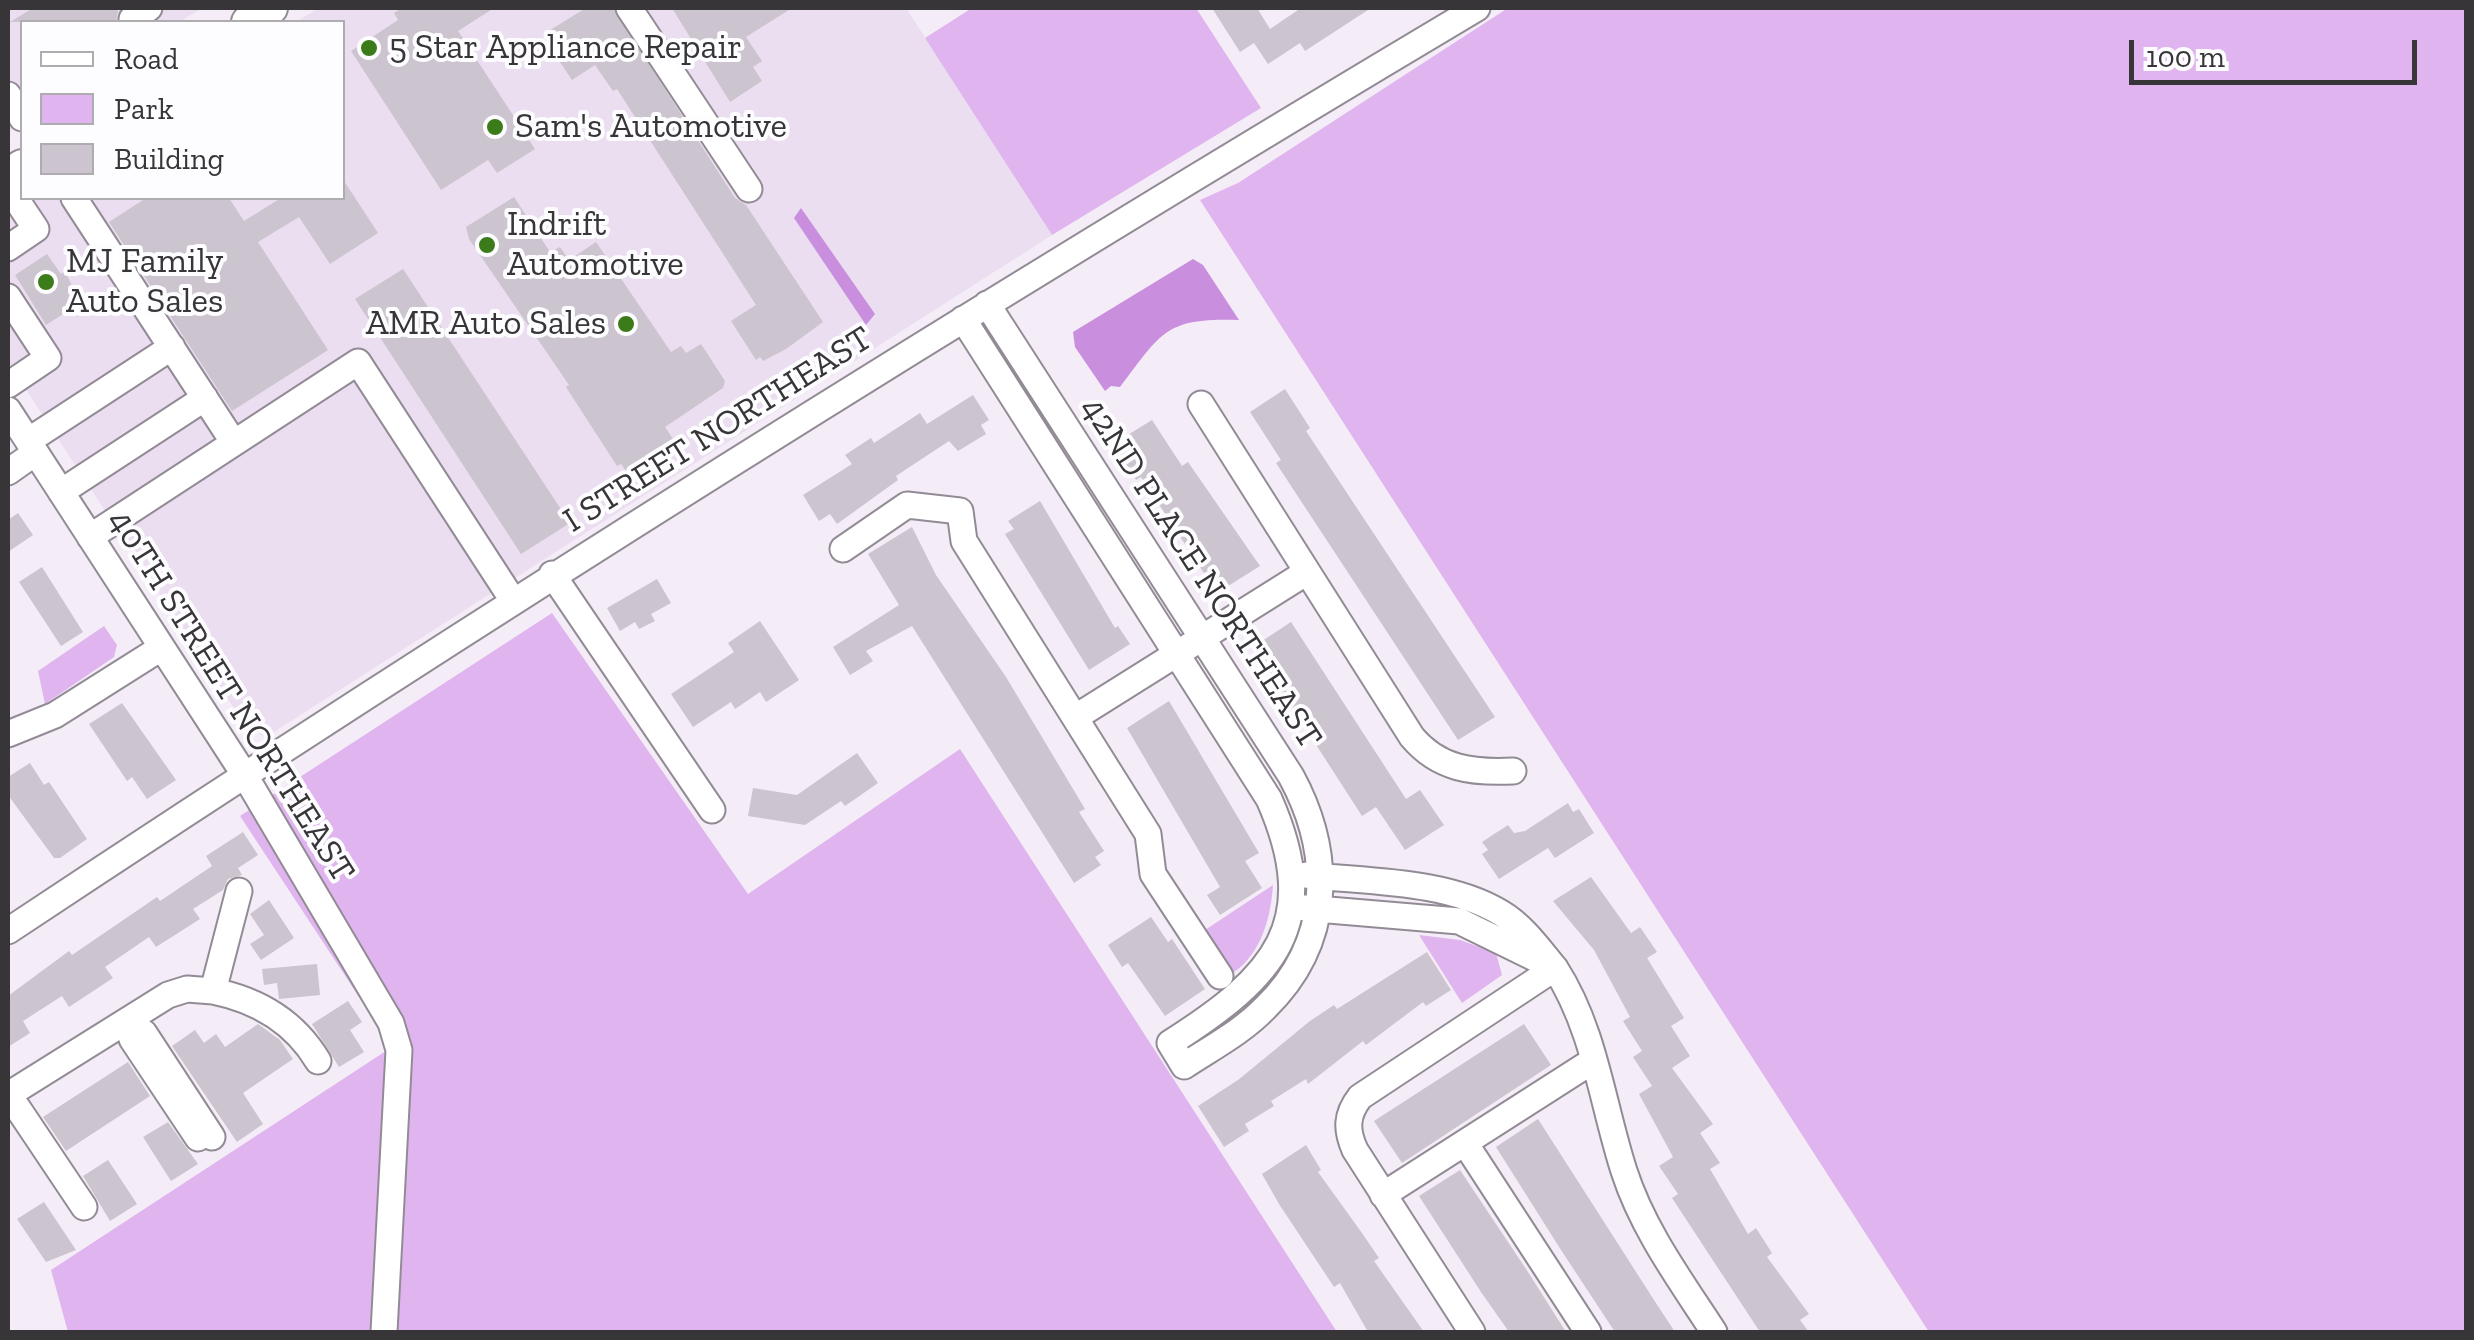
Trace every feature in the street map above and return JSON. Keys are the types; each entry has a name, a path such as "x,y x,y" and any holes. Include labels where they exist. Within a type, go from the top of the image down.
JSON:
{"street":[{"path":"629,8 749,189"},
{"name":"I STREET NORTHEAST","path":"8,930 512,599 987,304 1478,8"},
{"path":"8,187 36,230 8,248"},
{"path":"75,200 234,443"},
{"path":"8,297 48,358 8,385"},
{"name":"42ND PLACE NORTHEAST","path":"987,304 1304,800 1320,893"},
{"name":"42ND PLACE NORTHEAST","path":"963,319 1269,799 1284,834 1292,890"},
{"path":"8,472 32,447 172,347"},
{"path":"90,537 358,362 512,599"},
{"path":"60,492 205,398"},
{"path":"1201,404 1424,752 1478,773 1513,770"},
{"name":"40TH STREET NORTHEAST","path":"8,410 244,774 391,1023 399,1050 384,1332"},
{"path":"842,549 907,505 960,511 964,541 1148,834 1152,874 1220,976"},
{"path":"1076,717 1306,572"},
{"path":"552,574 712,810"},
{"path":"8,734 55,715 161,648"},
{"path":"213,992 240,890"},
{"path":"1320,893 1300,964 1287,984 1245,1026 1184,1066 1170,1043 1247,990 1278,946 1292,890 1320,893 1459,920 1555,968 1577,1008 1624,1173 1639,1208 1714,1332"},
{"path":"1472,1332 1348,1133 1354,1106 1555,968"},
{"path":"8,1119 78,1212 17,1106 8,1098 127,1021 187,989 213,992 262,1006 300,1033 318,1060"},
{"path":"127,1021 144,1033 205,1138"},
{"path":"1384,1195 1594,1060"},
{"path":"1465,1143 1588,1332"}],"shaded area":[{"path":"8,8 202,8 182,20 20,20 20,123 8,132"},
{"path":"319,8 906,8 1052,235 266,737 247,728 8,362 8,210 23,200 345,200 345,20 299,20"},
{"path":"801,208 875,314 866,325 794,218"},
{"path":"1193,259 1203,265 1239,320 1195,322 1167,332 1120,387 1111,386 1105,391 1075,347 1073,332"}],"green space":[{"path":"972,8 1196,8 1261,108 1052,235 925,38"},
{"path":"1508,8 2466,8 2466,1332 1929,1332 1200,200 1238,183"},
{"path":"552,613 748,894 960,749 1337,1332 68,1332 51,1270 392,1047 240,816"},
{"path":"104,626 117,645 114,657 45,704 38,671"},
{"path":"1273,885 1263,934 1251,955 1234,972 1205,930"},
{"path":"1419,935 1460,940 1496,953 1502,975 1462,1003"}],"building":[{"path":"33,8 118,11 116,20 10,22"},
{"path":"402,8 494,8 458,31 535,149 497,173 488,160 441,190 351,51 398,20 394,13"},
{"path":"586,8 613,8 735,198 746,205 823,322 786,349 763,361 760,357 756,360 731,321 756,305 617,89 613,91 595,65 572,80 545,40 550,37 547,32"},
{"path":"672,8 792,8 746,37 762,61 753,67 762,81 730,102"},
{"path":"1212,8 1257,8 1270,29 1301,8 1371,8 1305,51 1300,43 1268,64 1254,43 1240,52"},
{"path":"345,183 378,233 330,264 299,217 258,242 328,350 232,411 109,222 143,200 230,200 244,221 278,200 345,200"},
{"path":"514,197 550,252 560,247 569,260 596,242 671,352 681,346 686,353 701,344 725,381 723,388 665,427 681,451 633,481 621,464 617,466 566,387 569,385 469,239 466,227"},
{"name":"MJ Family Auto Sales","path":"47,254 61,274 65,271 80,303 46,325 15,275"},
{"path":"403,269 570,523 521,554 355,299"},
{"path":"1285,389 1310,428 1306,431 1495,717 1458,740 1276,463 1281,460 1250,412"},
{"path":"973,395 989,420 981,425 986,434 958,451 949,441 896,476 898,480 837,524 830,514 819,521 803,495 852,464 845,455 871,438 874,443 920,413 927,424"},
{"path":"1152,420 1182,466 1188,462 1260,566 1217,593 1141,477 1136,480 1113,444"},
{"path":"1040,501 1115,628 1118,626 1130,644 1089,670 1005,534 1014,529 1008,521"},
{"path":"18,513 33,535 8,552 8,520"},
{"path":"912,527 936,575 1006,677 1085,809 1079,812 1104,851 1095,857 1101,865 1074,883 912,626 866,651 873,661 850,675 833,647 899,605 868,554"},
{"path":"42,567 83,632 61,646 19,582"},
{"path":"657,579 671,603 651,614 655,621 639,629 635,622 620,631 607,608"},
{"path":"760,621 799,680 766,702 760,692 735,709 731,702 693,727 671,694 734,652 728,643"},
{"path":"1291,622 1406,799 1420,790 1444,825 1405,850 1376,807 1362,816 1253,647"},
{"path":"1169,701 1259,853 1245,861 1262,888 1220,915 1207,895 1220,887 1127,728"},
{"path":"122,703 176,780 147,799 132,777 127,781 89,724"},
{"path":"857,753 878,783 845,806 841,801 805,825 748,816 753,788 797,795"},
{"path":"30,763 44,785 49,782 87,839 60,858 54,858 8,795 8,777"},
{"path":"1568,803 1573,812 1579,809 1594,833 1555,858 1548,848 1499,879 1482,854 1488,850 1482,842 1508,825 1514,833 1525,831"},
{"path":"243,832 258,855 238,868 242,875 228,879 223,890 193,909 200,919 156,947 149,937 105,967 113,978 69,1007 62,996 23,1021 30,1033 8,1047 8,996 69,951 72,955 157,897 160,901 212,866 206,856"},
{"path":"1591,877 1631,933 1640,927 1657,952 1647,958 1684,1018 1671,1026 1690,1056 1672,1068 1713,1124 1700,1133 1720,1163 1710,1169 1748,1234 1756,1228 1772,1253 1767,1257 1809,1314 1800,1320 1809,1332 1760,1332 1672,1198 1678,1194 1659,1166 1673,1157 1639,1094 1652,1086 1633,1057 1642,1051 1623,1021 1630,1017 1594,950 1553,901"},
{"path":"269,900 294,938 261,960 250,944 264,935 250,914"},
{"path":"1151,917 1168,942 1172,939 1205,989 1165,1016 1128,963 1122,967 1108,945"},
{"path":"1427,952 1451,990 1426,1006 1423,1002 1366,1045 1363,1041 1308,1084 1306,1079 1271,1101 1274,1106 1245,1124 1249,1131 1224,1147 1198,1106 1238,1080 1310,1021 1334,1005 1337,1009"},
{"path":"317,964 320,995 279,999 277,983 264,985 262,969"},
{"path":"348,1001 362,1022 350,1030 364,1052 339,1067 312,1024"},
{"path":"258,1024 280,1040 293,1059 243,1093 263,1124 237,1142 172,1046 195,1030 204,1043 216,1034 225,1047"},
{"path":"1524,1024 1551,1065 1402,1163 1374,1121"},
{"path":"128,1062 150,1096 66,1151 43,1117"},
{"path":"1538,1119 1675,1332 1615,1332 1561,1250 1496,1147"},
{"path":"168,1122 198,1164 171,1181 143,1137"},
{"path":"1306,1145 1321,1170 1318,1172 1379,1258 1374,1261 1424,1332 1368,1332 1340,1283 1334,1287 1279,1204 1262,1174"},
{"path":"108,1160 137,1204 110,1221 83,1176"},
{"path":"1460,1170 1566,1332 1509,1332 1481,1292 1419,1196"},
{"path":"44,1202 76,1250 46,1262 17,1219"}],"place":[{"name":"5 Star Appliance Repair","path":"369,48"},
{"name":"Sam's Automotive","path":"495,127"},
{"name":"Indrift Automotive","path":"487,245"},
{"name":"MJ Family Auto Sales","path":"46,282"},
{"name":"AMR Auto Sales","path":"626,324"}]}
